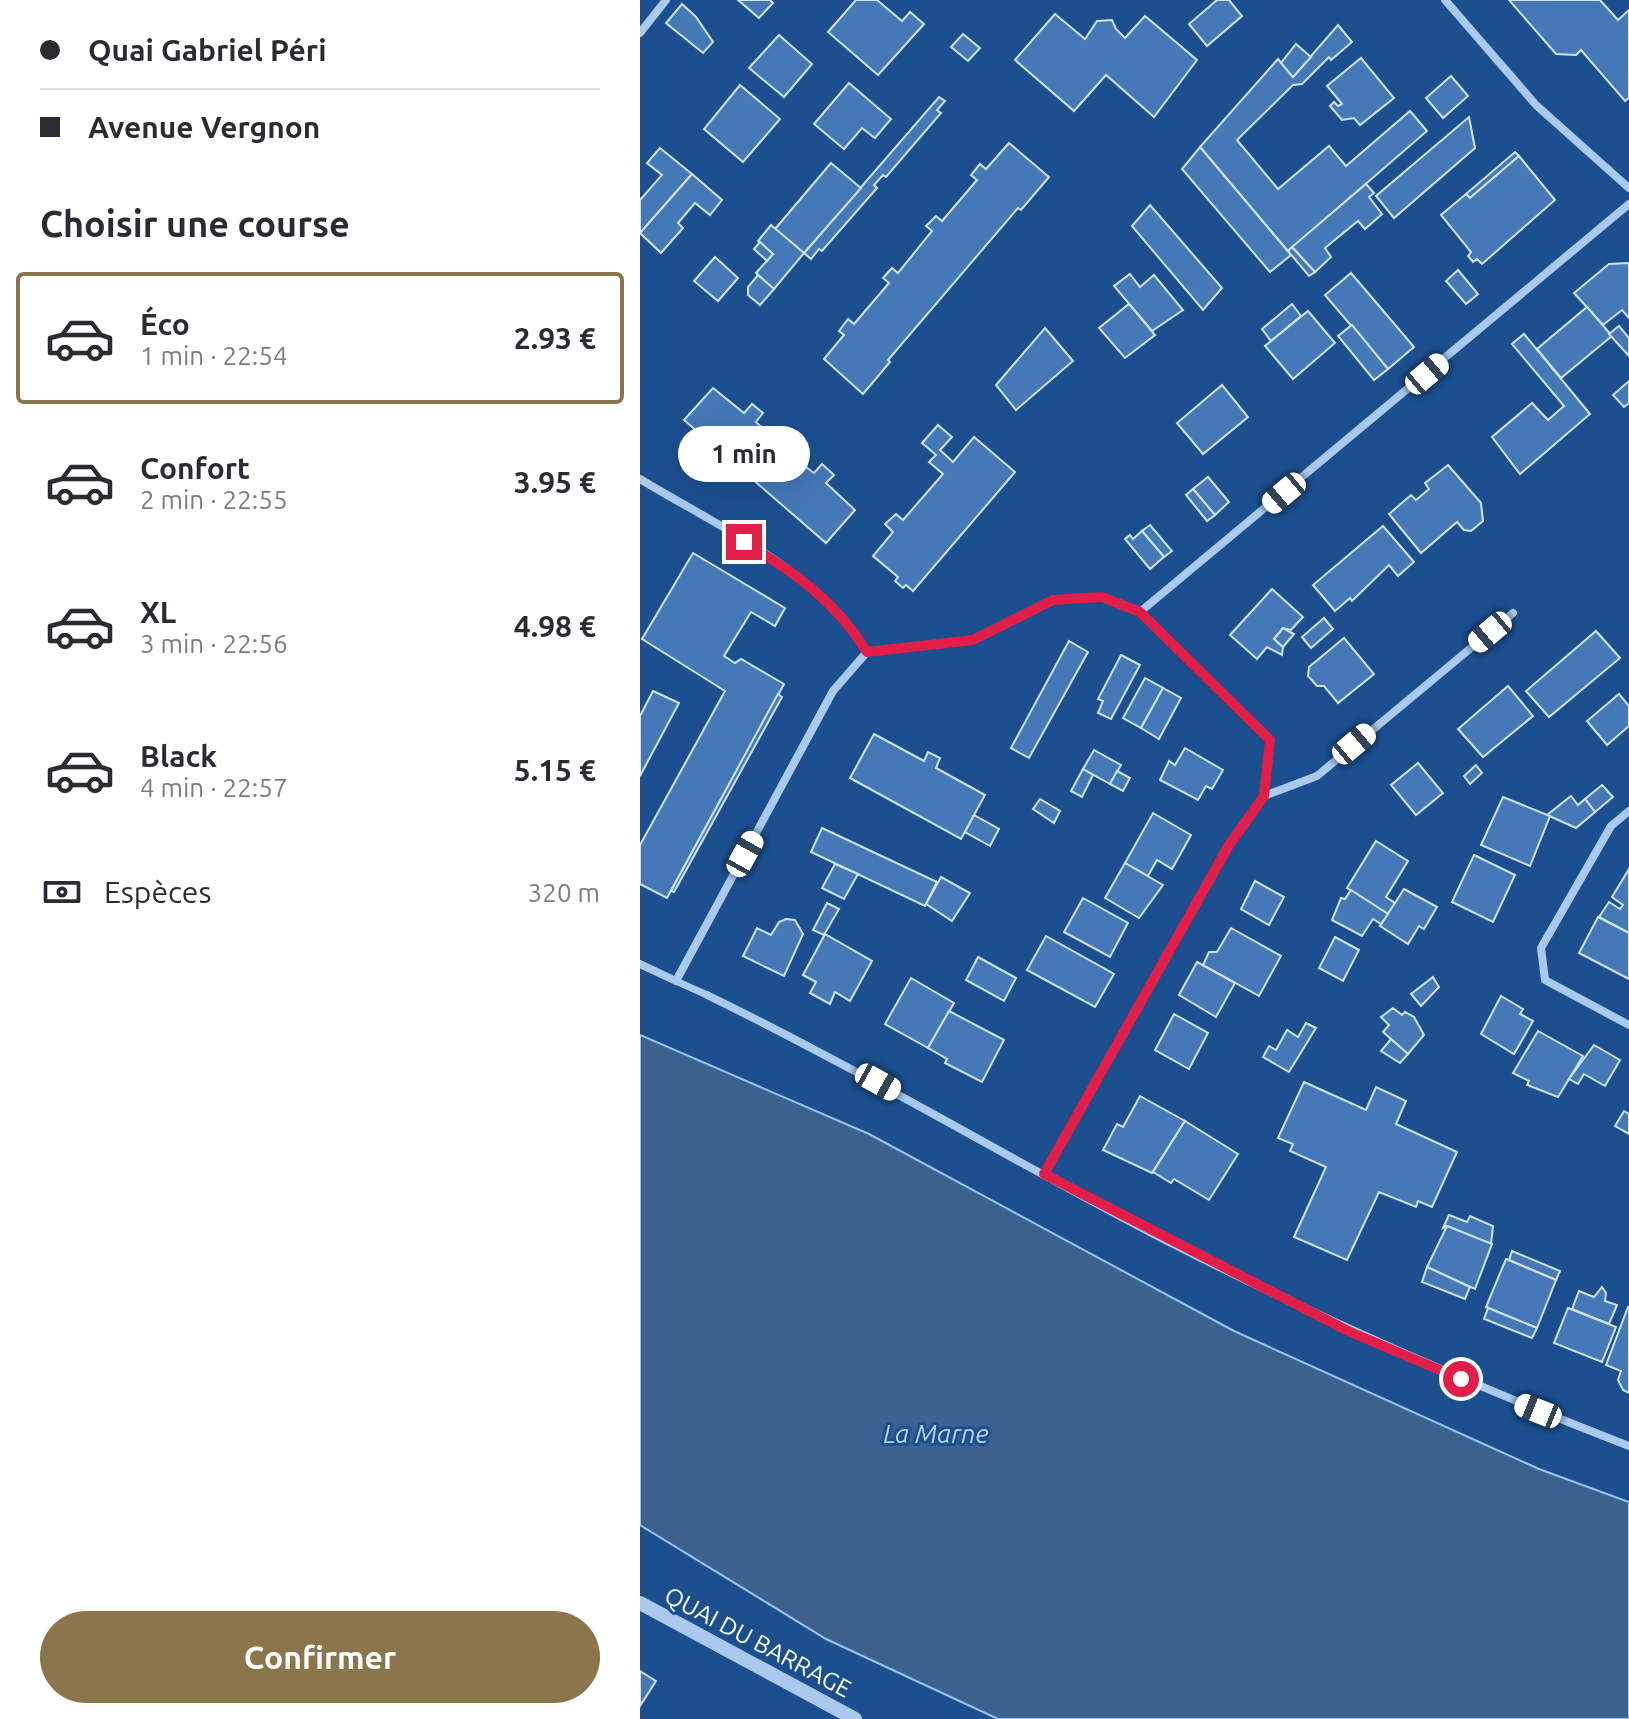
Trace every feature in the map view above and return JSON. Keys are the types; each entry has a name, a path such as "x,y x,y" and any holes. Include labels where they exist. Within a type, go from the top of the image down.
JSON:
{"street":[{"path":"640,33 666,0"},
{"path":"1445,0 1536,105 1629,188"},
{"path":"1140,612 1629,204"},
{"path":"640,479 796,573 846,619 867,652"},
{"path":"676,981 833,691 867,652 973,640 1053,600 1102,597 1140,612 1270,740 1264,796 1229,845 1044,1174"},
{"path":"1264,796 1317,776 1513,613"},
{"path":"1629,811 1611,826 1541,948 1545,980 1629,1025"},
{"path":"640,964 823,1051 1044,1174 1348,1331 1629,1446"},
{"name":"QUAI DU BARRAGE","path":"640,1603 855,1719"}],"water":[{"name":"La Marne","path":"640,1035 869,1134 1234,1331 1539,1469 1629,1502 1629,1719 998,1719 826,1639 640,1525"}],"building":[{"path":"738,0 770,0 773,3 759,18"},
{"path":"856,0 877,0 902,21 910,12 924,24 878,75 828,32"},
{"path":"1217,0 1229,0 1242,16 1207,46 1189,24"},
{"path":"1509,0 1600,0 1618,20 1629,10 1629,98 1625,101 1581,50 1576,55 1556,54"},
{"path":"682,4 696,17 713,42 703,53 666,23"},
{"path":"1055,14 1085,39 1097,21 1112,20 1125,38 1145,16 1197,60 1154,117 1106,75 1074,111 1015,60"},
{"path":"1338,25 1352,42 1331,60 1329,57 1302,84 1293,85 1237,140 1278,189 1329,146 1346,166 1410,111 1427,131 1288,251 1200,147 1278,59 1293,77"},
{"path":"963,34 980,48 968,61 951,47"},
{"path":"779,35 812,64 784,97 749,68"},
{"path":"1296,44 1311,57 1293,77 1281,63"},
{"path":"1361,58 1394,98 1360,125 1354,118 1342,120 1330,106 1334,102 1338,106 1342,104 1327,86"},
{"path":"1451,76 1468,96 1443,118 1426,98"},
{"path":"849,83 891,119 875,138 862,128 844,149 814,124"},
{"path":"740,85 780,119 743,162 704,129"},
{"path":"939,97 945,101 937,110 941,113 886,177 883,175 874,185 877,188 822,251 819,249 811,259 804,253"},
{"path":"1469,117 1475,148 1394,218 1376,196"},
{"path":"1009,143 1049,177 1021,210 1018,208 888,360 890,362 863,394 824,359 844,335 839,331 848,319 854,324 889,283 883,278 892,268 898,273 932,231 926,226 936,216 942,221 977,180 971,175 980,164 986,169"},
{"path":"1200,147 1291,255 1270,272 1182,169"},
{"path":"660,148 692,174 640,233 640,200 662,175 647,163"},
{"path":"1515,152 1519,156 1470,198 1466,194"},
{"path":"1519,156 1555,200 1482,264 1477,259 1473,262 1468,256 1471,252 1441,215 1466,194 1470,198"},
{"path":"831,163 861,188 804,253 775,229"},
{"path":"692,174 722,200 710,215 695,203 678,223 683,228 661,253 640,233"},
{"path":"1366,184 1374,193 1369,197 1382,214 1365,229 1358,221 1325,248 1331,257 1315,272 1292,247"},
{"path":"1150,205 1222,288 1203,310 1132,226"},
{"path":"771,225 804,253 774,289 756,273 773,254 758,241"},
{"path":"760,242 773,254 767,261 754,249"},
{"path":"1292,247 1315,272 1309,276 1288,251"},
{"path":"715,257 738,278 718,301 694,281"},
{"path":"1629,263 1629,318 1622,310 1603,325 1574,293 1609,264"},
{"path":"1458,270 1478,294 1466,304 1446,281"},
{"path":"1351,273 1414,347 1388,369 1325,295"},
{"path":"1130,274 1140,287 1154,275 1183,310 1152,331 1114,286"},
{"path":"758,275 774,289 760,305 748,295 748,287"},
{"path":"1129,304 1155,335 1125,358 1099,328"},
{"path":"1292,304 1301,316 1271,341 1262,329"},
{"path":"1587,307 1612,336 1561,378 1537,349"},
{"path":"1308,311 1335,343 1293,379 1265,346"},
{"path":"1352,325 1388,369 1374,380 1338,336"},
{"path":"1619,326 1629,338 1629,356 1609,334"},
{"path":"1045,328 1073,361 1016,410 996,385"},
{"path":"1524,334 1590,414 1520,474 1492,437 1532,403 1548,420 1564,406 1512,344"},
{"path":"1629,381 1629,403 1624,407 1613,395"},
{"path":"1222,385 1248,417 1203,454 1177,423"},
{"path":"713,388 744,413 752,404 763,413 756,422 814,473 822,464 834,475 826,483 855,510 826,543 684,420"},
{"path":"938,425 952,437 940,450 953,462 974,437 1015,472 913,591 895,581 898,577 873,556 893,532 885,524 896,514 903,520 943,474 929,462 936,455 922,443"},
{"path":"1448,465 1481,503 1483,521 1471,531 1464,530 1457,522 1421,553 1389,514 1411,495 1416,500 1429,489 1425,483"},
{"path":"1208,477 1229,502 1215,515 1193,489"},
{"path":"1193,489 1215,515 1207,521 1186,495"},
{"path":"1150,525 1172,551 1164,557 1142,531"},
{"path":"1383,526 1414,562 1398,576 1389,565 1352,601 1350,598 1335,611 1313,585"},
{"path":"1142,531 1164,557 1150,569 1125,539 1130,535 1133,539"},
{"path":"693,553 785,608 775,626 751,612 724,656 735,663 741,659 784,684 667,898 640,884 640,845 725,691 642,639"},
{"path":"1272,589 1303,617 1291,630 1283,628 1274,639 1283,647 1282,655 1267,647 1257,659 1230,635"},
{"path":"1324,618 1333,629 1311,648 1302,637"},
{"path":"1283,628 1294,634 1283,647 1274,639"},
{"path":"1596,631 1620,658 1549,717 1526,691"},
{"path":"1344,638 1374,674 1338,703 1324,686 1317,686 1308,676 1309,667"},
{"path":"1069,641 1088,652 1029,758 1011,748"},
{"path":"1121,655 1140,665 1111,719 1098,713 1103,701 1098,699"},
{"path":"1145,678 1163,688 1141,728 1123,718"},
{"path":"1508,686 1533,716 1483,757 1458,729"},
{"path":"1163,688 1181,698 1159,739 1141,728"},
{"path":"653,691 679,703 640,776 640,716"},
{"path":"778,694 782,697 674,892 671,891"},
{"path":"1619,694 1629,706 1629,726 1607,745 1587,721"},
{"path":"874,734 924,761 928,752 940,758 936,768 985,795 961,839 850,778"},
{"path":"1185,748 1223,770 1212,789 1206,786 1198,800 1160,780 1169,761 1175,765"},
{"path":"1094,750 1121,765 1110,784 1083,769"},
{"path":"1418,763 1443,793 1416,815 1391,785"},
{"path":"1476,765 1482,773 1470,784 1464,776"},
{"path":"1083,769 1093,775 1082,797 1071,791"},
{"path":"1117,771 1130,778 1123,791 1110,784"},
{"path":"1602,785 1613,797 1595,812 1585,799"},
{"path":"1571,796 1578,805 1585,799 1595,812 1576,828 1547,815"},
{"path":"1503,797 1550,816 1530,866 1481,845"},
{"path":"1040,799 1060,811 1054,823 1033,809"},
{"path":"1153,813 1191,835 1172,869 1157,860 1148,876 1125,863"},
{"path":"974,815 999,829 990,846 965,832"},
{"path":"822,828 937,882 925,906 811,852"},
{"path":"1376,841 1408,861 1386,897 1395,903 1388,914 1347,888"},
{"path":"1474,855 1515,875 1493,922 1452,902"},
{"path":"1125,863 1163,885 1139,918 1105,898"},
{"path":"835,864 858,874 844,899 822,888"},
{"path":"1629,869 1629,933 1599,917 1609,902 1620,909 1623,905 1612,897"},
{"path":"941,877 970,893 952,921 926,904"},
{"path":"1255,881 1284,897 1269,925 1241,909"},
{"path":"1404,889 1437,907 1424,929 1419,926 1408,944 1380,926"},
{"path":"1351,890 1388,914 1381,924 1373,919 1362,936 1332,920 1341,898 1345,899"},
{"path":"1083,898 1128,923 1110,957 1064,932"},
{"path":"827,903 839,909 824,935 813,930"},
{"path":"1598,917 1629,933 1629,979 1579,953"},
{"path":"795,920 803,934 784,976 743,956 757,928 771,935 779,922"},
{"path":"1231,928 1281,956 1259,996 1203,965 1209,952 1217,952"},
{"path":"825,934 872,961 850,1001 835,992 830,1004 810,993 816,982 803,975"},
{"path":"1046,936 1114,974 1095,1007 1027,970"},
{"path":"1335,937 1359,950 1343,981 1319,968"},
{"path":"978,957 1016,978 1004,1001 966,980"},
{"path":"1197,962 1235,983 1216,1017 1179,995"},
{"path":"1433,977 1439,987 1421,1006 1411,994"},
{"path":"911,978 954,1003 928,1048 885,1024"},
{"path":"1501,996 1523,1009 1520,1014 1533,1021 1514,1054 1481,1034"},
{"path":"1393,1008 1402,1015 1405,1012 1414,1017 1424,1035 1408,1054 1383,1032 1389,1025 1381,1017"},
{"path":"949,1011 1004,1040 982,1082 945,1063 947,1059 928,1048"},
{"path":"1174,1014 1208,1033 1189,1069 1155,1050"},
{"path":"1306,1023 1316,1028 1289,1072 1263,1057 1269,1046 1276,1050 1287,1030 1298,1037"},
{"path":"1538,1031 1583,1056 1558,1097 1527,1085 1529,1081 1513,1073"},
{"path":"1391,1039 1408,1054 1400,1063 1381,1051"},
{"path":"1594,1045 1620,1060 1605,1086 1584,1074 1578,1084 1569,1079"},
{"path":"1304,1082 1366,1110 1376,1087 1406,1101 1396,1124 1457,1152 1432,1207 1418,1201 1416,1207 1379,1192 1347,1260 1294,1237 1326,1167 1290,1151 1293,1144 1278,1138"},
{"path":"1140,1096 1185,1121 1152,1173 1103,1150 1117,1124 1123,1127"},
{"path":"1624,1111 1629,1114 1629,1134 1615,1126"},
{"path":"1185,1121 1238,1154 1209,1200 1174,1179 1171,1183 1153,1172"},
{"path":"1449,1215 1467,1222 1470,1216 1493,1226 1491,1244 1447,1226 1443,1228"},
{"path":"1447,1226 1492,1244 1475,1289 1427,1267"},
{"path":"1512,1251 1560,1271 1556,1280 1509,1260"},
{"path":"1506,1259 1556,1280 1537,1328 1486,1307"},
{"path":"1427,1267 1470,1287 1465,1299 1422,1282"},
{"path":"1602,1287 1606,1293 1605,1301 1617,1305 1609,1324 1572,1309 1579,1291 1594,1297"},
{"path":"1628,1307 1629,1393 1623,1390 1618,1380 1621,1371 1606,1365"},
{"path":"1488,1308 1537,1328 1532,1338 1484,1319"},
{"path":"1568,1308 1616,1327 1602,1362 1554,1343"},
{"path":"640,1671 656,1681 640,1706"}],"route":[{"path":"744,542 796,573 846,619 867,652 973,640 1053,600 1102,597 1140,612 1270,740 1264,796 1229,845 1044,1174 1164,1239 1348,1331 1461,1379"}]}
